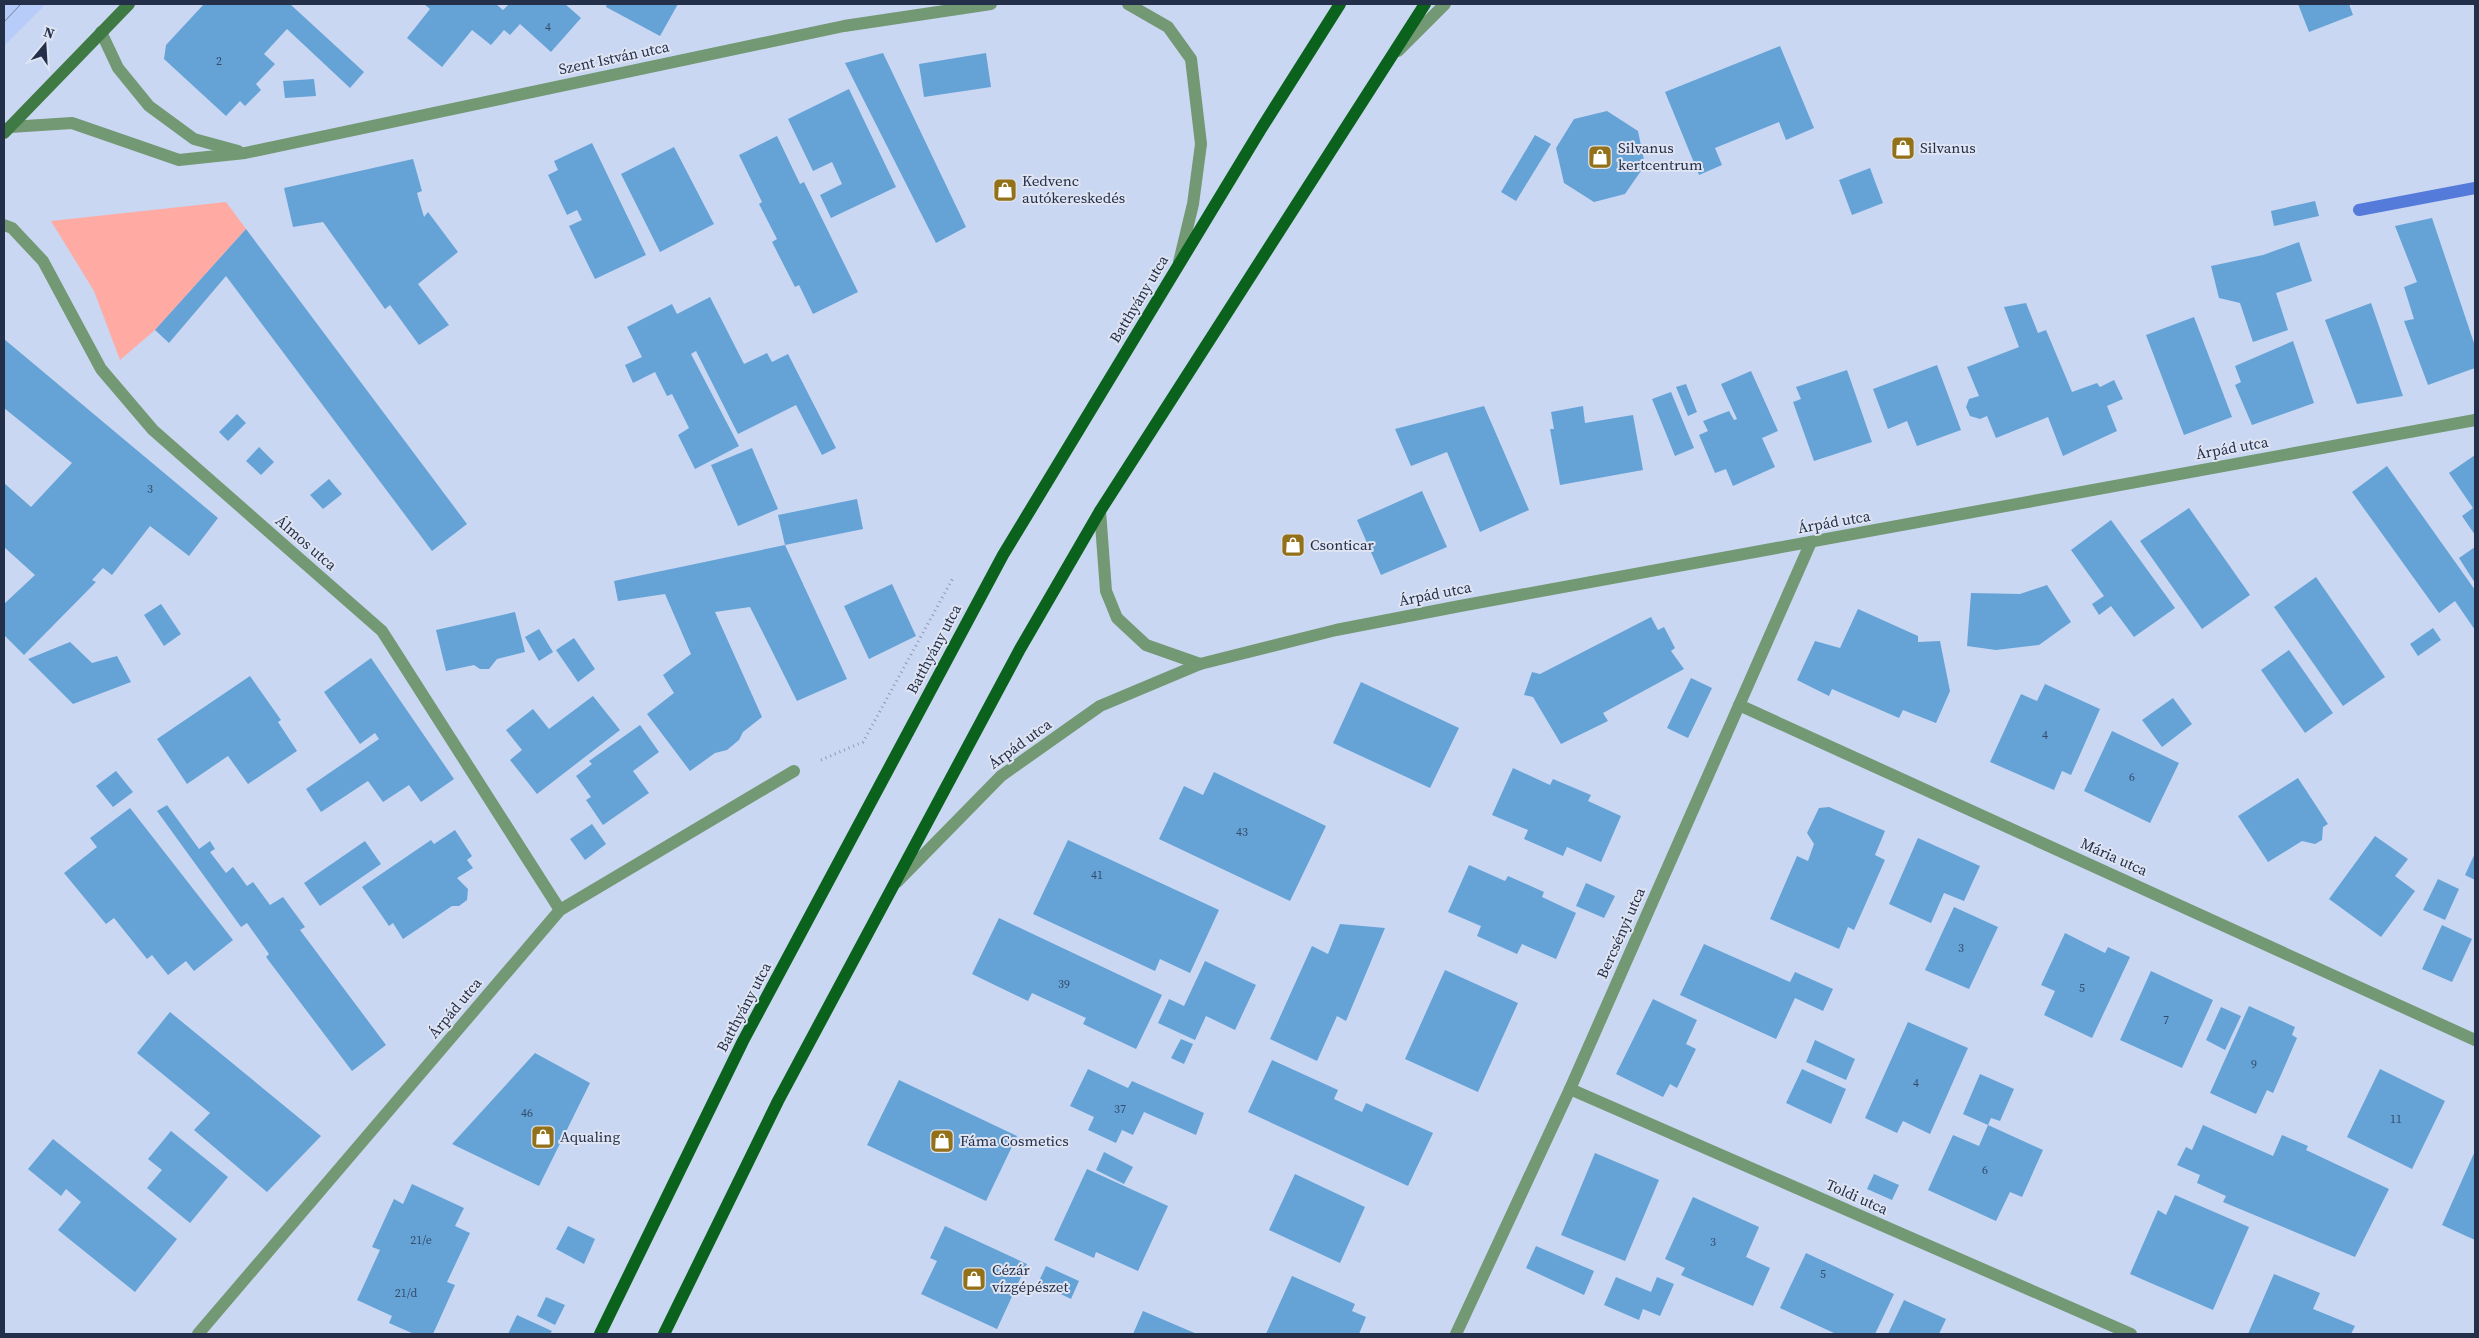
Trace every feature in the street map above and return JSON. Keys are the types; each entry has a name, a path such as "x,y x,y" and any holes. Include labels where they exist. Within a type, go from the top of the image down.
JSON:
{"main road":[{"path":"7,130 129,4"},
{"name":"Batthyány utca","path":"600,1334 743,1041 1002,555 1178,265 1340,4"},
{"path":"664,1334 778,1101 996,690 1100,511 1425,4"}],"street":[{"name":"Szent István utca","path":"7,130 72,123 179,160 245,153 844,26 991,4"},
{"path":"1128,4 1168,27 1191,59 1200,144 1193,204 1178,265"},
{"path":"1386,64 1444,4"},
{"name":"Szent István utca","path":"101,32 118,68 149,106 194,139 245,153"},
{"name":"Álmos utca","path":"4,225 12,228 43,261 101,369 153,430 382,631 560,910"},
{"name":"Árpád utca","path":"889,890 1001,776 1100,706 1200,664 1336,630 2475,420"},
{"path":"1100,511 1106,592 1117,618 1146,645 1200,664"},
{"name":"Bercsényi utca","path":"1456,1334 1570,1089 1811,542"},
{"name":"Mária utca","path":"1739,705 2475,1040"},
{"name":"Árpád utca","path":"198,1334 560,910 794,771"},
{"name":"Toldi utca","path":"1570,1089 2131,1334"}],"path":[{"path":"794,771 863,742 953,578"}],"shaded area":[{"path":"4,4 46,4 4,46"},
{"path":"226,202 246,229 155,330 120,360 94,291 51,221"}],"building":[{"path":"204,4 290,4 364,72 350,88 287,29 264,54 275,64 256,84 261,90 245,106 240,101 226,116 164,59 166,45"},
{"path":"424,4 496,4 503,10 509,4 565,4 581,18 551,52 520,24 510,35 504,30 491,45 472,30 442,67 407,38 430,9"},
{"path":"607,4 678,4 660,36 606,7"},
{"path":"2298,4 2349,4 2353,15 2309,32"},
{"path":"1780,46 1814,128 1786,140 1779,122 1715,148 1722,165 1699,175 1665,92"},
{"path":"883,53 966,227 936,243 845,63"},
{"path":"986,53 991,87 924,97 919,64"},
{"path":"314,79 316,96 285,98 283,81"},
{"path":"849,89 896,187 831,218 820,195 842,184 832,162 813,171 788,119"},
{"name":"Silvanus kertcentrum","path":"1607,111 1638,131 1645,165 1625,194 1594,202 1564,183 1556,148 1574,119"},
{"path":"1535,135 1551,144 1516,201 1501,192"},
{"path":"777,136 800,184 804,182 858,292 813,314 799,285 795,287 772,242 777,239 759,204 762,202 739,155"},
{"path":"592,143 646,255 595,279 569,226 582,220 577,210 567,215 548,175 558,170 554,161"},
{"path":"674,147 714,224 660,252 621,174"},
{"path":"413,159 422,191 417,193 424,217 428,212 458,252 418,284 449,325 419,345 390,305 385,309 323,222 293,227 284,188"},
{"path":"1870,168 1883,203 1852,215 1839,180"},
{"path":"2315,201 2319,216 2274,226 2271,211"},
{"path":"2432,218 2475,346 2475,368 2428,385 2404,321 2414,319 2404,287 2417,282 2395,226"},
{"path":"246,229 467,524 432,551 226,276 169,343 155,330"},
{"path":"2299,242 2312,281 2276,293 2288,330 2253,342 2240,303 2219,298 2211,266 2263,255"},
{"path":"710,297 744,364 767,353 772,362 788,354 836,448 822,455 796,405 738,434 696,351 691,354 739,446 695,469 678,435 689,428 672,394 667,396 655,372 633,383 625,365 642,357 627,327 672,304 677,314"},
{"path":"2026,303 2038,333 2046,330 2072,392 2097,383 2100,387 2114,380 2123,399 2107,406 2117,431 2063,456 2048,417 1996,438 1987,416 1980,419 1970,416 1966,407 1969,399 1979,396 1967,367 2019,347 2004,307"},
{"path":"2371,303 2403,396 2357,404 2325,320"},
{"path":"2194,317 2232,417 2184,435 2146,335"},
{"path":"4,339 218,518 189,556 150,526 112,575 103,568 92,580 96,582 24,655 4,635 4,604 35,575 4,547 4,483 31,507 72,463 4,408"},
{"path":"2293,341 2314,403 2252,425 2235,385 2241,382 2235,366"},
{"path":"1937,365 1961,430 1917,446 1907,421 1888,429 1873,389"},
{"path":"1847,370 1872,442 1814,461 1793,402 1801,399 1796,387"},
{"path":"1751,371 1778,431 1762,438 1775,467 1733,486 1726,469 1715,473 1699,435 1708,431 1703,421 1729,411 1734,420 1737,419 1721,384"},
{"path":"1686,384 1697,412 1688,416 1676,387"},
{"path":"1671,392 1694,448 1675,456 1652,399"},
{"path":"1484,406 1529,510 1480,532 1447,452 1411,466 1395,429"},
{"path":"1583,406 1585,423 1633,415 1643,470 1560,485 1550,429 1554,429 1551,412"},
{"path":"237,414 246,423 228,441 219,432"},
{"path":"259,447 274,462 261,475 246,461"},
{"path":"752,448 778,509 738,526 711,465"},
{"path":"2475,455 2475,535 2462,516 2473,508 2449,473"},
{"path":"2387,466 2475,590 2475,630 2455,601 2439,613 2352,492"},
{"path":"329,479 342,494 323,509 310,495"},
{"path":"1422,491 1447,547 1381,575 1357,520"},
{"path":"857,499 863,529 785,545 778,515"},
{"path":"2189,508 2250,595 2202,629 2140,541"},
{"path":"2111,520 2175,608 2134,637 2111,606 2099,615 2092,604 2104,596 2071,550"},
{"path":"785,545 847,679 797,701 750,607 715,612 762,717 743,732 739,740 727,750 715,753 690,771 647,714 674,693 663,675 691,654 665,594 618,601 614,581"},
{"path":"2475,547 2475,583 2459,558"},
{"path":"2316,577 2385,677 2343,706 2274,607"},
{"path":"892,584 916,636 869,659 844,606"},
{"path":"2047,585 2071,622 2039,645 1996,650 1967,646 1971,593 2020,594"},
{"path":"161,604 181,634 164,646 144,615"},
{"path":"1858,609 1918,636 1918,642 1940,641 1950,691 1936,723 1903,710 1899,718 1832,689 1829,696 1797,680 1815,641 1840,648"},
{"path":"515,612 525,652 497,659 489,669 480,669 474,665 446,671 436,630"},
{"path":"1651,617 1658,630 1664,627 1675,648 1671,651 1684,669 1603,713 1608,721 1561,744 1533,697 1524,695 1532,672 1540,674"},
{"path":"2433,628 2441,640 2418,656 2410,644"},
{"path":"539,629 553,652 539,661 525,637"},
{"path":"574,638 595,669 578,682 556,650"},
{"path":"70,642 92,663 117,656 131,682 73,704 28,659"},
{"path":"2289,650 2333,713 2305,733 2261,670"},
{"path":"371,658 454,779 421,802 409,785 383,802 368,781 321,812 306,789 379,739 375,733 360,744 324,692"},
{"path":"250,676 281,720 278,722 297,751 248,784 228,756 187,784 157,739"},
{"path":"1691,678 1712,688 1688,738 1667,728"},
{"path":"1361,682 1459,728 1430,788 1333,743"},
{"path":"2045,684 2100,709 2071,775 2062,771 2054,790 1990,762 2021,694 2037,701"},
{"path":"593,696 620,730 537,794 510,760 522,750 506,730 533,709 549,729"},
{"path":"2173,698 2192,724 2162,747 2142,720"},
{"path":"640,725 659,752 633,771 649,793 603,825 586,800 591,797 576,776 592,764 589,761"},
{"path":"2112,731 2179,763 2150,823 2084,791"},
{"path":"1513,768 1550,785 1553,779 1591,795 1588,801 1621,816 1601,862 1567,847 1563,856 1524,839 1528,830 1492,815"},
{"path":"116,771 133,792 113,807 96,786"},
{"path":"1214,772 1326,826 1290,901 1159,839 1184,786 1203,795"},
{"path":"2298,778 2328,824 2323,827 2322,840 2315,844 2302,841 2268,862 2238,816"},
{"path":"167,805 199,849 210,841 215,849 210,852 226,873 233,867 247,886 253,882 270,905 283,897 305,927 300,930 386,1045 352,1071 266,957 269,954 247,923 241,927 157,811"},
{"path":"1829,807 1885,831 1875,855 1885,860 1854,930 1848,927 1839,949 1770,919 1797,856 1808,861 1814,844 1807,833 1819,808"},
{"path":"130,808 233,940 194,971 186,961 168,975 152,955 147,959 114,918 106,924 64,873 97,847 90,838"},
{"path":"592,824 606,844 585,860 570,839"},
{"path":"455,830 472,856 467,860 473,868 457,878 468,889 467,900 459,906 452,906 403,939 393,923 389,926 362,887 431,840 434,844"},
{"path":"2375,836 2408,859 2395,876 2415,891 2381,937 2329,899"},
{"path":"1918,838 1980,866 1964,901 1944,893 1931,923 1889,904"},
{"path":"1068,840 1219,910 1190,973 1160,959 1155,971 1033,914"},
{"path":"365,841 381,864 320,906 304,883"},
{"path":"2475,853 2475,880 2465,875"},
{"path":"1469,865 1505,881 1508,876 1544,892 1542,897 1576,913 1556,959 1522,944 1517,954 1477,936 1481,926 1448,912"},
{"path":"2438,879 2459,889 2445,920 2423,910"},
{"path":"1586,883 1615,896 1604,918 1576,906"},
{"path":"1954,907 1998,927 1969,989 1925,970"},
{"path":"999,918 1162,995 1136,1049 1083,1024 1086,1018 1032,993 1028,1001 972,974"},
{"path":"1340,924 1385,928 1346,1021 1337,1016 1317,1061 1270,1039 1312,946 1328,954"},
{"path":"2442,925 2472,939 2452,982 2422,969"},
{"path":"2065,933 2105,953 2108,947 2130,957 2092,1038 2044,1015 2055,991 2041,985"},
{"path":"1704,944 1790,982 1795,972 1833,989 1823,1011 1795,998 1776,1039 1680,995"},
{"path":"1205,961 1256,985 1235,1030 1206,1016 1195,1040 1158,1023 1169,999 1184,1006"},
{"path":"1445,970 1518,1003 1478,1092 1405,1059"},
{"path":"2151,971 2213,1000 2182,1068 2120,1040"},
{"path":"1653,999 1697,1020 1686,1044 1696,1049 1677,1088 1670,1084 1663,1097 1616,1074"},
{"path":"2249,1006 2295,1027 2292,1035 2297,1038 2273,1093 2267,1090 2256,1114 2210,1093"},
{"path":"2221,1007 2241,1016 2225,1050 2206,1040"},
{"path":"170,1012 321,1136 267,1192 194,1130 210,1113 137,1053"},
{"path":"1908,1022 1968,1048 1930,1134 1903,1121 1897,1133 1865,1118"},
{"path":"1181,1039 1193,1044 1184,1064 1171,1058"},
{"path":"1815,1040 1855,1059 1846,1080 1806,1062"},
{"path":"535,1053 590,1083 539,1186 452,1144"},
{"path":"1272,1060 1338,1090 1334,1099 1362,1112 1366,1103 1433,1133 1408,1186 1248,1112"},
{"path":"1088,1069 1128,1088 1132,1081 1204,1113 1196,1135 1144,1112 1133,1135 1122,1130 1116,1143 1088,1130 1094,1117 1070,1106"},
{"path":"1802,1069 1846,1089 1831,1124 1786,1103"},
{"path":"2380,1069 2445,1101 2412,1169 2347,1137"},
{"path":"1980,1074 2014,1089 2000,1121 1991,1118 1988,1125 1963,1114"},
{"name":"Fáma Cosmetics","path":"899,1080 1017,1136 986,1201 867,1145"},
{"path":"1988,1125 2043,1150 2022,1197 2010,1192 1996,1221 1928,1190 1953,1135 1979,1146"},
{"path":"2203,1125 2273,1156 2282,1135 2308,1146 2306,1150 2389,1189 2355,1257 2223,1202 2226,1196 2197,1183 2200,1175 2177,1165 2186,1147 2192,1150"},
{"path":"171,1131 228,1177 190,1223 147,1188 162,1170 148,1159"},
{"path":"53,1139 177,1239 135,1292 58,1230 81,1202 66,1189 61,1196 28,1169"},
{"path":"2475,1151 2475,1240 2442,1225"},
{"path":"1104,1152 1133,1167 1124,1184 1096,1170"},
{"path":"1595,1153 1659,1180 1625,1261 1561,1235"},
{"path":"1087,1169 1168,1206 1138,1271 1096,1252 1094,1258 1054,1240"},
{"path":"1295,1174 1365,1207 1340,1263 1269,1230"},
{"path":"1874,1174 1899,1185 1892,1200 1867,1189"},
{"path":"412,1184 464,1208 455,1226 470,1233 447,1282 455,1285 433,1334 414,1334 389,1323 392,1316 357,1300 380,1250 372,1247 394,1199 403,1204"},
{"path":"2175,1195 2249,1227 2213,1310 2130,1274 2158,1210 2166,1215"},
{"path":"1693,1197 1759,1227 1746,1257 1770,1268 1753,1306 1681,1275 1685,1268 1665,1259"},
{"path":"568,1226 595,1239 584,1264 556,1249"},
{"name":"Cézár vízgépészet","path":"945,1226 1027,1264 997,1329 921,1294 937,1261 930,1258"},
{"path":"1536,1246 1594,1271 1584,1295 1526,1268"},
{"path":"1806,1253 1894,1294 1875,1334 1836,1334 1780,1308"},
{"path":"1046,1266 1079,1281 1071,1299 1038,1283"},
{"path":"2274,1274 2320,1293 2313,1309 2355,1326 2351,1334 2248,1334"},
{"path":"1292,1276 1355,1304 1352,1311 1366,1317 1359,1334 1266,1334"},
{"path":"1616,1277 1651,1292 1657,1277 1674,1284 1660,1316 1643,1309 1639,1320 1604,1305"},
{"path":"546,1297 565,1305 555,1325 537,1316"},
{"path":"1904,1300 1946,1319 1939,1334 1888,1334"},
{"path":"1143,1311 1197,1334 1133,1334"},
{"path":"517,1315 552,1331 550,1334 508,1334"}],"waterway":[{"path":"2359,210 2475,188"}],"tram line":[{"path":"4,22 21,4"}],"place":[{"name":"Silvanus","path":"1903,148"},
{"name":"Silvanus kertcentrum","path":"1600,157"},
{"name":"Kedvenc autókereskedés","path":"1005,190"},
{"name":"Csonticar","path":"1293,545"},
{"name":"Aqualing","path":"543,1137"},
{"name":"Fáma Cosmetics","path":"942,1141"},
{"name":"Cézár vízgépészet","path":"974,1279"}]}
